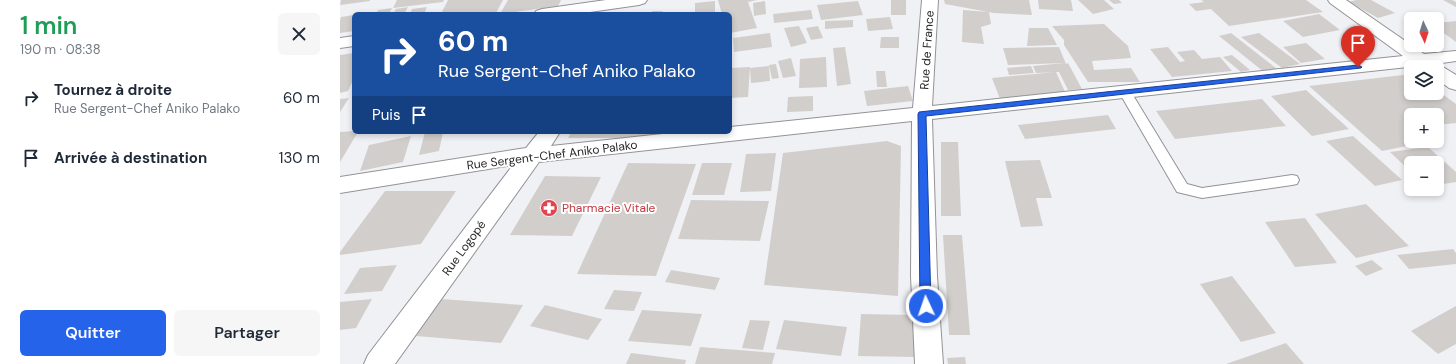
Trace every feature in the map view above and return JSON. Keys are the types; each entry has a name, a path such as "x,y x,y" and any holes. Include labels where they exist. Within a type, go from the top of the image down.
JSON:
{"street":[{"path":"556,12 639,0"},
{"path":"642,12 651,0"},
{"name":"Rue de France","path":"929,364 924,276 922,114 930,0"},
{"path":"1336,0 1420,60"},
{"path":"340,43 352,41"},
{"name":"Rue Sergent-Chef Aniko Palako","path":"1441,60 1456,56"},
{"name":"Rue Sergent-Chef Aniko Palako","path":"732,134 1125,92 1404,66"},
{"path":"1444,76 1456,84"},
{"name":"Rue Logopé","path":"378,364 548,134"},
{"name":"Rue Sergent-Chef Aniko Palako","path":"340,185 532,155 732,134"}],"lane":[{"path":"1125,92 1182,188 1202,193 1292,180"}],"building":[{"path":"341,0 370,0 370,1 340,5"},
{"path":"397,0 444,0 443,2 393,8"},
{"path":"448,0 503,0 497,12 442,12"},
{"path":"508,0 561,0 558,6 514,12 501,12"},
{"path":"718,0 757,0 748,2 757,28 732,33 732,12 721,12"},
{"path":"891,0 906,0 906,15 891,15"},
{"path":"944,0 1029,0 1032,15 994,13 945,4"},
{"path":"1038,0 1071,0 1073,11 1039,9"},
{"path":"1078,0 1104,0 1114,9 1093,14"},
{"path":"1109,0 1119,0 1122,3 1114,4"},
{"path":"1201,0 1306,0 1323,12 1229,26 1211,9 1196,11 1189,4 1204,2"},
{"path":"1356,0 1371,0 1395,13 1378,18 1349,2"},
{"path":"1443,0 1452,0 1456,2 1456,7"},
{"path":"715,1 715,12 695,12 695,3"},
{"path":"765,1 766,14 754,16 753,3"},
{"path":"858,1 863,15 821,20 817,5"},
{"path":"408,7 405,12 394,12 396,9"},
{"path":"427,7 425,12 411,12 412,9"},
{"path":"392,8 390,12 377,12 378,10"},
{"path":"811,10 813,19 774,23 773,14"},
{"path":"963,10 989,12 991,24 981,27 984,44 962,42"},
{"path":"652,11 663,11 662,12"},
{"path":"1319,14 1340,30 1303,37 1283,21"},
{"path":"352,15 352,31 340,33 341,17"},
{"path":"890,17 893,29 868,31 866,19"},
{"path":"853,20 853,27 825,29 825,21"},
{"path":"1456,21 1456,42 1444,33 1444,22"},
{"path":"1104,24 1128,46 1131,58 1092,61 1094,70 1131,68 1140,82 1088,82 1064,45 1064,40 1052,26"},
{"path":"799,26 807,43 791,47 784,28"},
{"path":"818,26 823,38 811,40 806,28"},
{"path":"1029,28 1048,28 1057,45 1027,46"},
{"path":"770,33 772,47 734,52 733,38"},
{"path":"1231,33 1277,69 1264,72 1219,36"},
{"path":"1259,33 1300,64 1282,68 1241,37"},
{"path":"881,37 899,37 899,48 880,48"},
{"path":"1306,43 1325,59 1301,63 1283,47"},
{"path":"845,47 851,84 837,86 833,48"},
{"path":"1059,47 1066,64 1068,63 1082,89 1068,90 1059,72 1036,73 1033,66 1064,63 1008,65 1003,48"},
{"path":"1168,47 1180,62 1185,61 1177,52 1194,50 1202,59 1220,57 1232,71 1172,77 1150,49"},
{"path":"352,53 352,82 348,91 340,93 340,55"},
{"path":"1232,55 1250,70 1241,72 1223,57"},
{"path":"826,57 827,87 799,88 800,59"},
{"path":"791,58 796,76 783,78 778,61"},
{"path":"776,64 779,78 772,79 769,65"},
{"path":"769,66 770,81 751,83 750,68"},
{"path":"1031,66 1034,73 1009,75 1007,68"},
{"path":"750,67 748,97 732,98 732,68"},
{"path":"876,71 885,71 887,87 877,87"},
{"path":"1056,72 1066,94 1000,99 992,78"},
{"path":"1404,75 1404,100 1444,100 1444,95 1456,104 1456,123 1444,124 1444,108 1404,108 1404,147 1382,151 1309,86"},
{"path":"908,86 913,101 867,106 864,91"},
{"path":"1306,90 1349,129 1312,136 1271,96"},
{"path":"813,96 813,111 787,112 788,97"},
{"path":"349,98 340,112 340,99"},
{"path":"1262,99 1286,126 1175,139 1156,111"},
{"path":"1108,115 1116,129 1025,139 1018,125"},
{"path":"352,131 352,134 357,134 340,162 340,132"},
{"path":"424,134 443,134 439,151 419,155"},
{"path":"570,134 657,134 656,138 568,138"},
{"path":"411,136 403,162 360,171 369,145"},
{"path":"1353,136 1402,180 1375,186 1326,141"},
{"path":"887,141 901,146 898,296 764,285 783,153"},
{"path":"941,142 958,142 961,216 941,216"},
{"path":"1429,148 1438,156 1404,156 1404,165 1390,152"},
{"path":"776,153 771,191 740,192 746,154"},
{"path":"1040,160 1052,198 1036,198 1043,226 1021,227 1005,161"},
{"path":"1444,161 1456,172 1456,182 1444,184"},
{"path":"628,163 696,164 656,276 577,274"},
{"path":"702,163 732,163 724,195 692,195"},
{"path":"545,176 601,177 572,236 510,235"},
{"path":"385,191 456,191 421,244 340,255 340,252"},
{"path":"691,200 769,201 760,241 678,239"},
{"path":"1366,204 1409,246 1356,258 1315,214"},
{"path":"1305,218 1337,263 1295,267 1265,222"},
{"path":"943,235 962,235 970,335 949,335"},
{"path":"1453,249 1456,253 1456,264 1409,269 1397,255"},
{"path":"1372,260 1383,269 1366,276 1355,266"},
{"path":"397,265 382,291 344,294 360,268"},
{"path":"671,270 720,278 715,290 665,282"},
{"path":"1232,276 1276,333 1241,342 1200,284"},
{"path":"614,290 642,292 634,311 604,309"},
{"path":"372,299 356,328 340,330 340,302"},
{"path":"441,299 523,305 501,343 416,336"},
{"path":"545,305 602,319 588,340 530,326"},
{"path":"1456,306 1456,344 1438,354 1411,331"},
{"path":"642,310 702,314 691,346 628,341"},
{"path":"861,314 914,315 914,357 858,356"},
{"path":"750,320 770,321 763,350 742,348"},
{"path":"784,320 847,327 841,356 776,349"},
{"path":"1286,343 1304,364 1226,364"},
{"path":"700,347 775,353 772,364 695,364"},
{"path":"631,353 686,360 685,364 626,364"},
{"path":"965,357 966,364 948,364 947,358"}],"place":[{"name":"Pharmacie Vitale","path":"549,208"}],"route":[{"path":"926,306 924,276 922,114 1358,67"}]}
